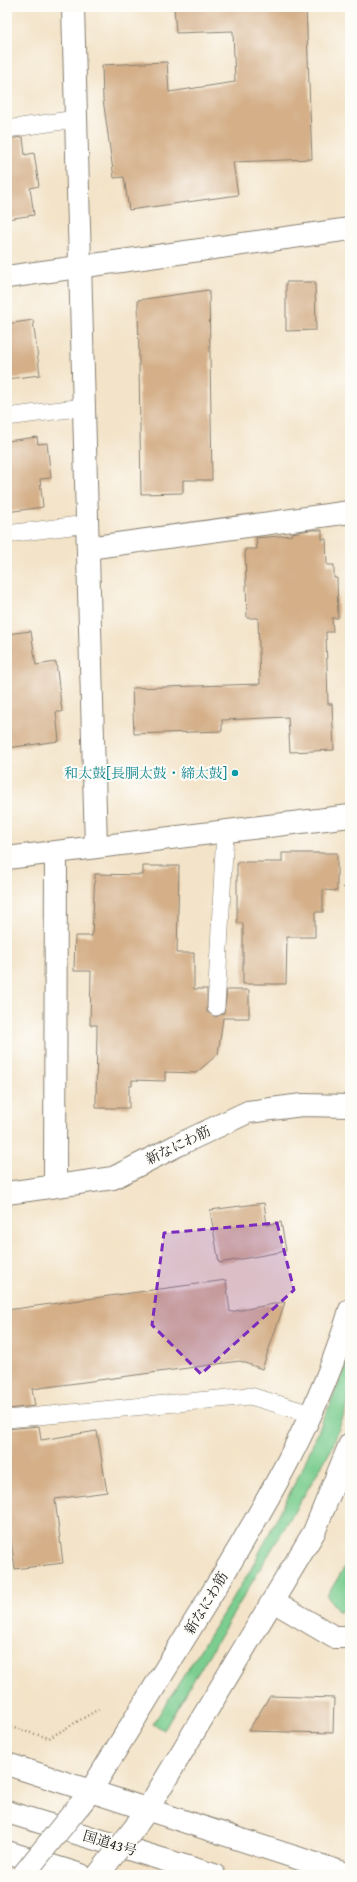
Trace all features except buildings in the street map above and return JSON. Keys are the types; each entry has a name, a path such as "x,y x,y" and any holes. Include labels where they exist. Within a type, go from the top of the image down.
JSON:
{"main road":[{"path":"73,7 96,847"},
{"path":"7,277 350,228"},
{"path":"88,548 350,512"},
{"path":"7,858 350,816"},
{"path":"55,1186 56,852"},
{"name":"新なにわ筋","path":"7,1193 113,1178 248,1112 302,1105 350,1106"},
{"name":"新なにわ筋","path":"23,1875 90,1792 247,1536 311,1414 340,1344 350,1310"},
{"path":"98,1875 141,1818 314,1532 350,1444"},
{"path":"273,1601 334,1637 350,1637"},
{"path":"7,1764 90,1792 141,1818 350,1875"},
{"name":"国道43号","path":"7,1812 214,1875"},
{"path":"7,1852 81,1875"}],"lane":[{"path":"7,129 76,119"},
{"path":"7,417 84,407"},
{"path":"7,534 87,524"},
{"path":"216,1007 225,831"},
{"path":"7,1419 250,1396 311,1414"}],"path":[{"path":"344,888 350,867"},
{"path":"7,1726 49,1738 99,1709"}],"highlighted area":[{"path":"277,1223 294,1290 201,1374 152,1325 164,1233"}],"green space":[{"path":"350,1357 350,1399 331,1450 164,1730 153,1724 250,1571 303,1467"},
{"path":"350,1558 350,1611 338,1611 327,1596"}],"place":[{"name":"和太鼓[長胴太鼓・締太鼓]","path":"235,773"}]}
